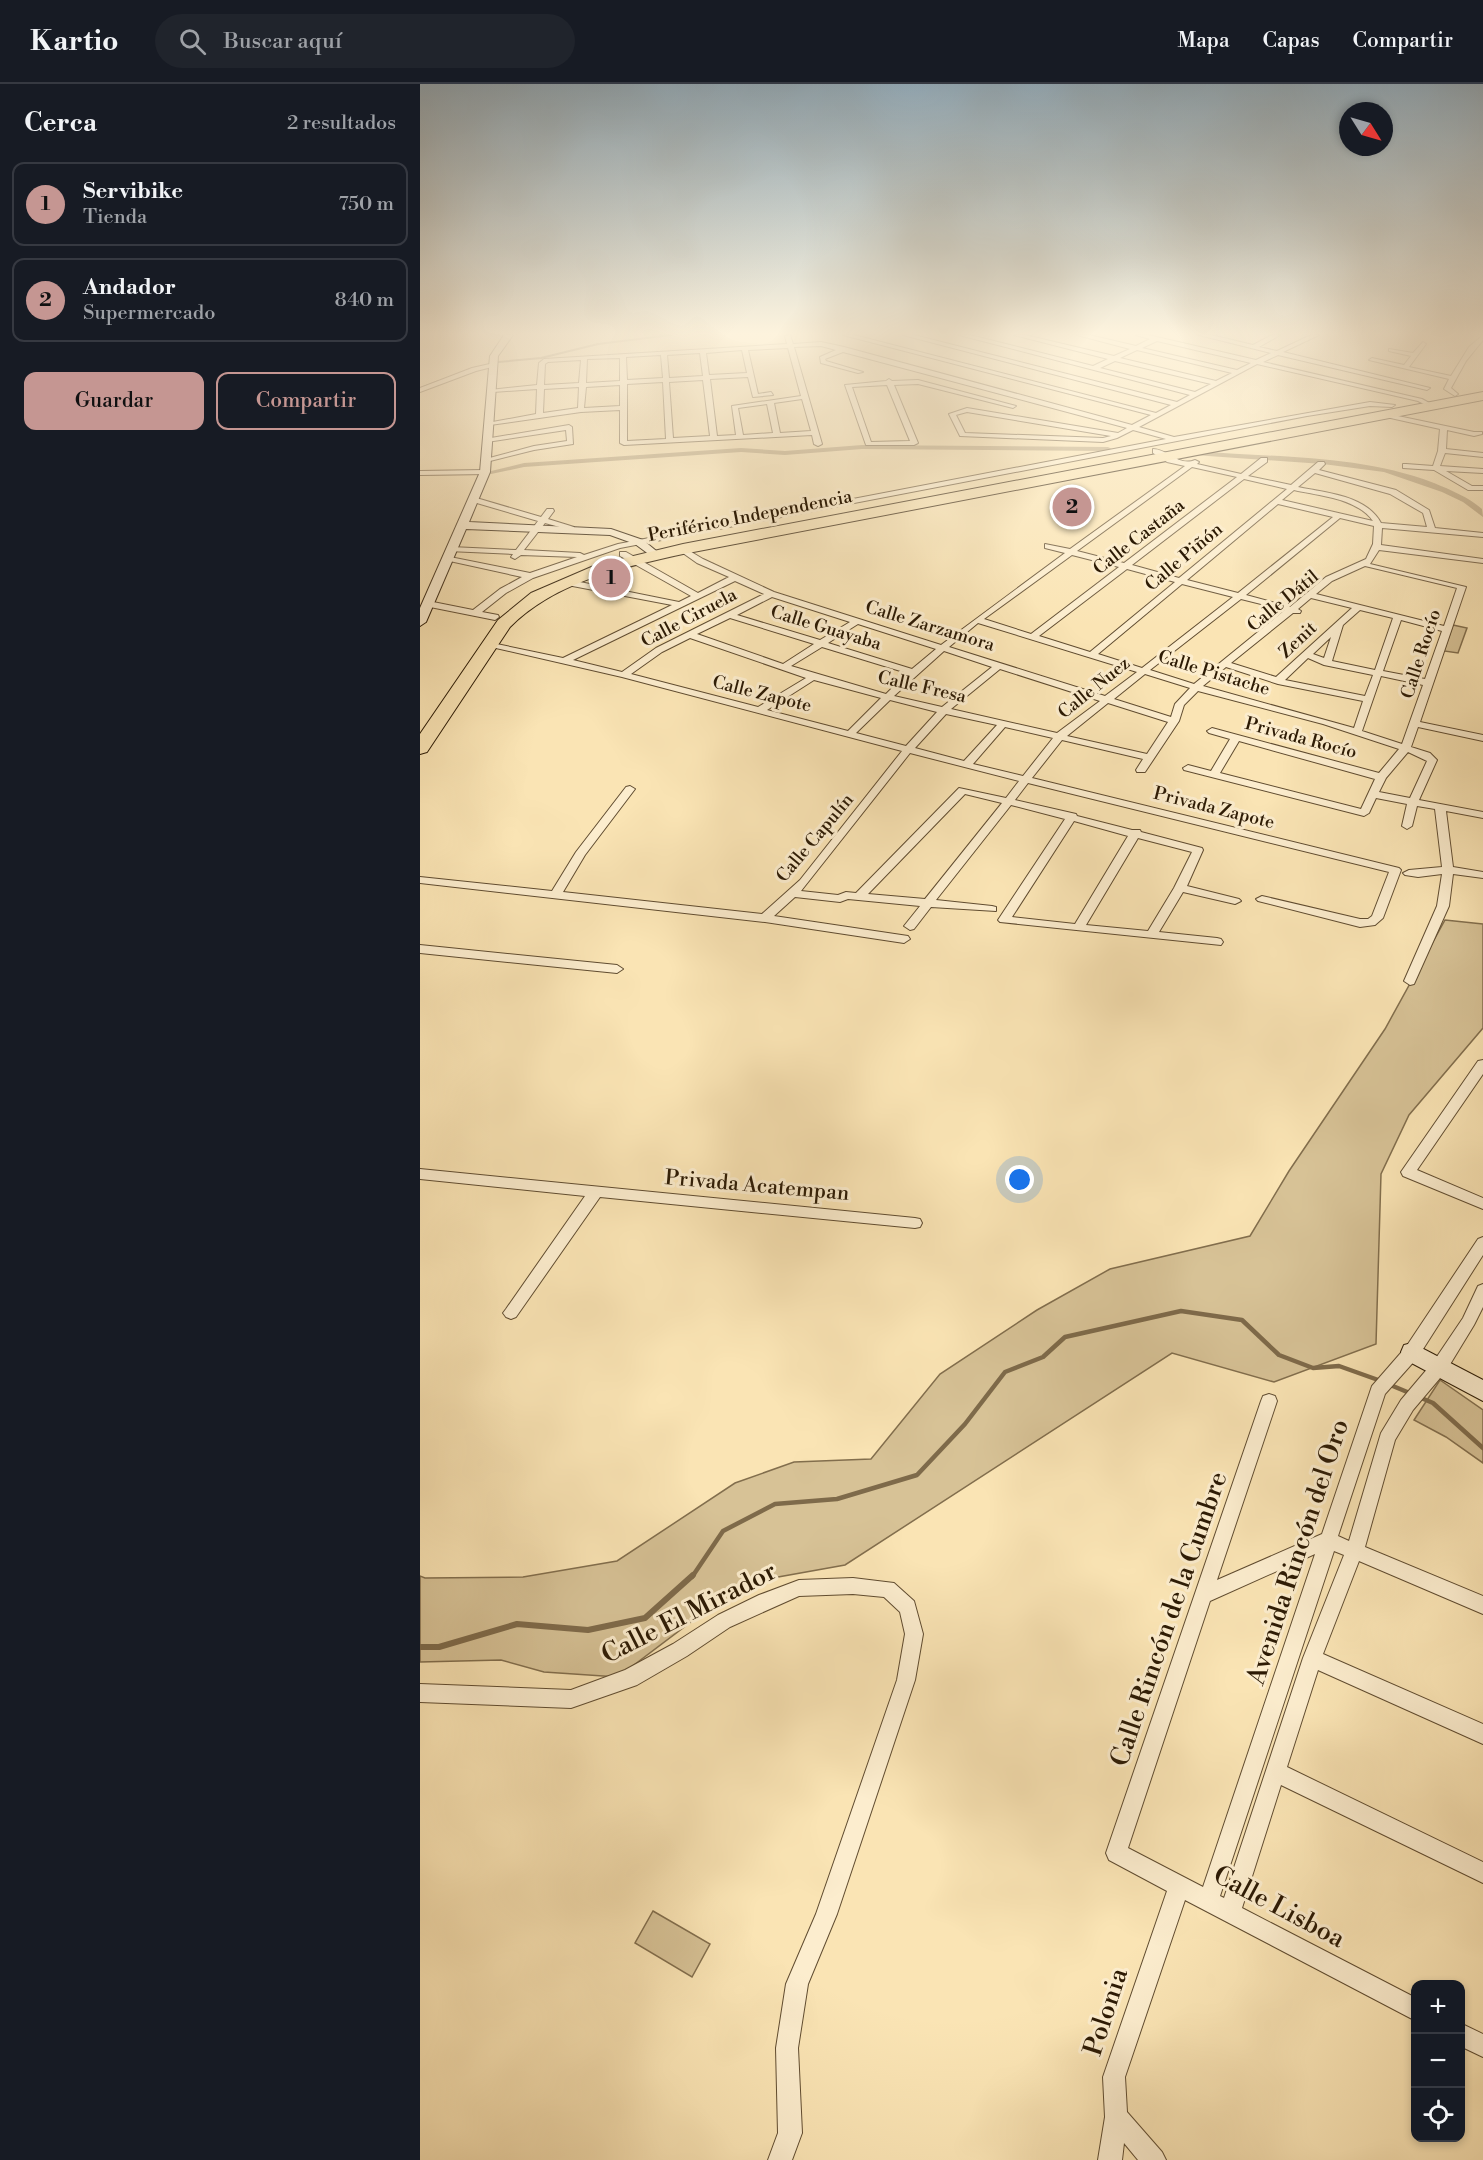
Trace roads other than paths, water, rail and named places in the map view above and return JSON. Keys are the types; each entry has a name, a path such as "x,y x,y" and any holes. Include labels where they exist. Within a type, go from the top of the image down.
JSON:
{"highway":[{"name":"Periférico Independencia","path":"427,711 495,617 526,593 590,563 865,502 1177,452 1265,432"},
{"name":"Periférico Independencia","path":"420,748 504,624 518,610 537,596 565,582 637,551 683,549 1280,432"},
{"path":"746,529 773,515"}],"street":[{"path":"420,622 486,466 488,432"},
{"path":"487,440 540,432"},
{"path":"420,473 486,466 534,448 571,443 570,432"},
{"path":"624,432 624,443 815,433 818,444"},
{"path":"669,432 670,441"},
{"path":"713,432 714,438"},
{"path":"739,432 740,436"},
{"path":"864,432 868,444 914,443 910,432"},
{"path":"961,432 962,435 1103,440 1124,432"},
{"path":"1004,432 1007,437"},
{"path":"1048,432 1052,439"},
{"path":"1106,432 1120,434"},
{"path":"1138,432 1177,452 1243,475 1359,500 1373,508 1384,519 1380,547 1483,561"},
{"path":"449,554 519,552 588,555 637,551 773,515 1177,452 1246,432"},
{"path":"1436,468 1442,451 1444,432"},
{"path":"1463,432 1474,434 1479,432"},
{"path":"533,433 534,448"},
{"path":"1442,451 1483,454"},
{"path":"851,733 913,672 943,647 1072,552 1177,452"},
{"name":"Calle Castaña","path":"1033,637 1264,460"},
{"name":"Calle Piñón","path":"1093,654 1322,464"},
{"path":"1406,466 1483,471"},
{"path":"1436,468 1471,488 1483,488"},
{"path":"1315,471 1393,492 1426,512 1432,530"},
{"path":"473,499 537,527 605,538 637,551"},
{"path":"1277,501 1383,526 1483,536"},
{"path":"504,570 550,511"},
{"name":"Calle Nuez","path":"910,926 1060,736 1143,669 1240,596 1338,516"},
{"path":"460,527 537,527 611,532 696,595"},
{"path":"1048,546 1294,610"},
{"name":"Calle Dátil","path":"1141,770 1174,721 1180,704 1312,596 1331,583 1380,560 1380,547"},
{"name":"Calle Dátil","path":"1312,596 1329,579 1369,561 1380,547"},
{"name":"Calle Zarzamora","path":"683,549 700,561 771,594 1174,721"},
{"path":"449,554 530,576"},
{"path":"475,614 502,591 530,576 588,555"},
{"name":"Calle Rocío","path":"1214,774 1364,813 1381,777 1406,748 1462,587 1369,566"},
{"path":"565,661 734,578"},
{"path":"565,582 678,604"},
{"name":"Calle Ciruela","path":"624,675 659,650 771,594"},
{"path":"1312,596 1447,629"},
{"path":"428,604 495,617"},
{"name":"Zenit","path":"1278,681 1358,607"},
{"name":"Calle Guayaba","path":"729,615 913,672"},
{"path":"1357,732 1398,617"},
{"name":"Calle Pistache","path":"977,620 1143,669 1197,689 1357,732 1426,754 1432,760 1413,802"},
{"path":"784,666 856,621"},
{"name":"Zenit","path":"1327,663 1340,623"},
{"name":"Calle Fresa","path":"690,635 813,677 887,697 1151,758"},
{"name":"Calle Zapote","path":"490,644 624,675 966,765 1025,778"},
{"path":"1306,654 1327,663 1429,683"},
{"name":"Calle Capulín","path":"765,918 804,882 908,750 944,710 1000,665"},
{"path":"1227,665 1278,681 1368,699"},
{"path":"760,710 813,677"},
{"path":"966,765 1004,723"},
{"path":"1416,724 1483,738"},
{"name":"Privada Rocío","path":"1212,732 1381,777"},
{"path":"1188,768 1214,774 1236,738"},
{"name":"Privada Zapote","path":"1025,778 1395,870 1377,918 1371,923 1360,923 1262,899"},
{"path":"555,896 580,854 630,789"},
{"path":"859,896 963,790 1136,832 1198,850 1180,888 1152,935"},
{"path":"1373,794 1483,815"},
{"path":"1407,826 1413,802"},
{"path":"1410,981 1443,906 1448,870 1440,807"},
{"path":"1072,816 1004,920 1080,926 1217,942"},
{"path":"1080,926 1136,832"},
{"path":"1409,873 1448,870 1483,875"},
{"path":"420,880 765,918 904,939"},
{"path":"1180,888 1234,901"},
{"path":"793,893 840,899 846,895 859,896 992,909"},
{"path":"420,949 617,969"},
{"path":"1483,1064 1408,1172 1483,1204"},
{"name":"Privada Acatempan","path":"420,1174 595,1193 753,1205 915,1223"},
{"path":"511,1313 595,1193"},
{"name":"Avenida Rincón del Oro","path":"1208,1902 1378,1391 1412,1352 1483,1243"},
{"name":"Avenida Rincón del Oro","path":"1230,1913 1312,1658 1355,1550 1387,1438 1407,1405 1476,1323 1483,1290"},
{"path":"1412,1352 1483,1391"},
{"name":"Calle Rincón de la Cumbre","path":"1116,1853 1269,1401"},
{"path":"1204,1595 1328,1540 1483,1605"},
{"name":"Calle El Mirador","path":"420,1693 571,1699 630,1678 680,1650 724,1621 799,1588 853,1586 888,1589 908,1607 914,1634 906,1680 826,1914 797,1984 787,2048 790,2133 780,2160"},
{"path":"1312,1658 1483,1734"},
{"path":"1275,1772 1483,1873"},
{"name":"Calle Lisboa","path":"1116,1853 1411,2007"},
{"name":"Polonia","path":"1110,2160 1116,2117 1114,2077 1179,1886"},
{"path":"1465,2036 1483,2046"},
{"path":"1116,2117 1154,2160"}],"waterway":[{"path":"491,472 524,465 741,450 785,453 862,447 1108,449"},
{"path":"1197,453 1323,461 1384,470 1415,478 1445,490 1470,503 1483,515"},
{"path":"692,1577 723,1531 775,1504 837,1499 917,1475 965,1424 1005,1372 1043,1357 1065,1337 1181,1311 1242,1320 1279,1355 1313,1368 1339,1366 1381,1381"},
{"path":"1388,1384 1412,1394"},
{"path":"1419,1397 1433,1403 1483,1448"},
{"path":"420,1647 439,1647 517,1624 588,1630 645,1618 693,1575"}],"place":[{"name":"Andador","path":"1072,507"},
{"name":"Servibike","path":"611,578"}]}
